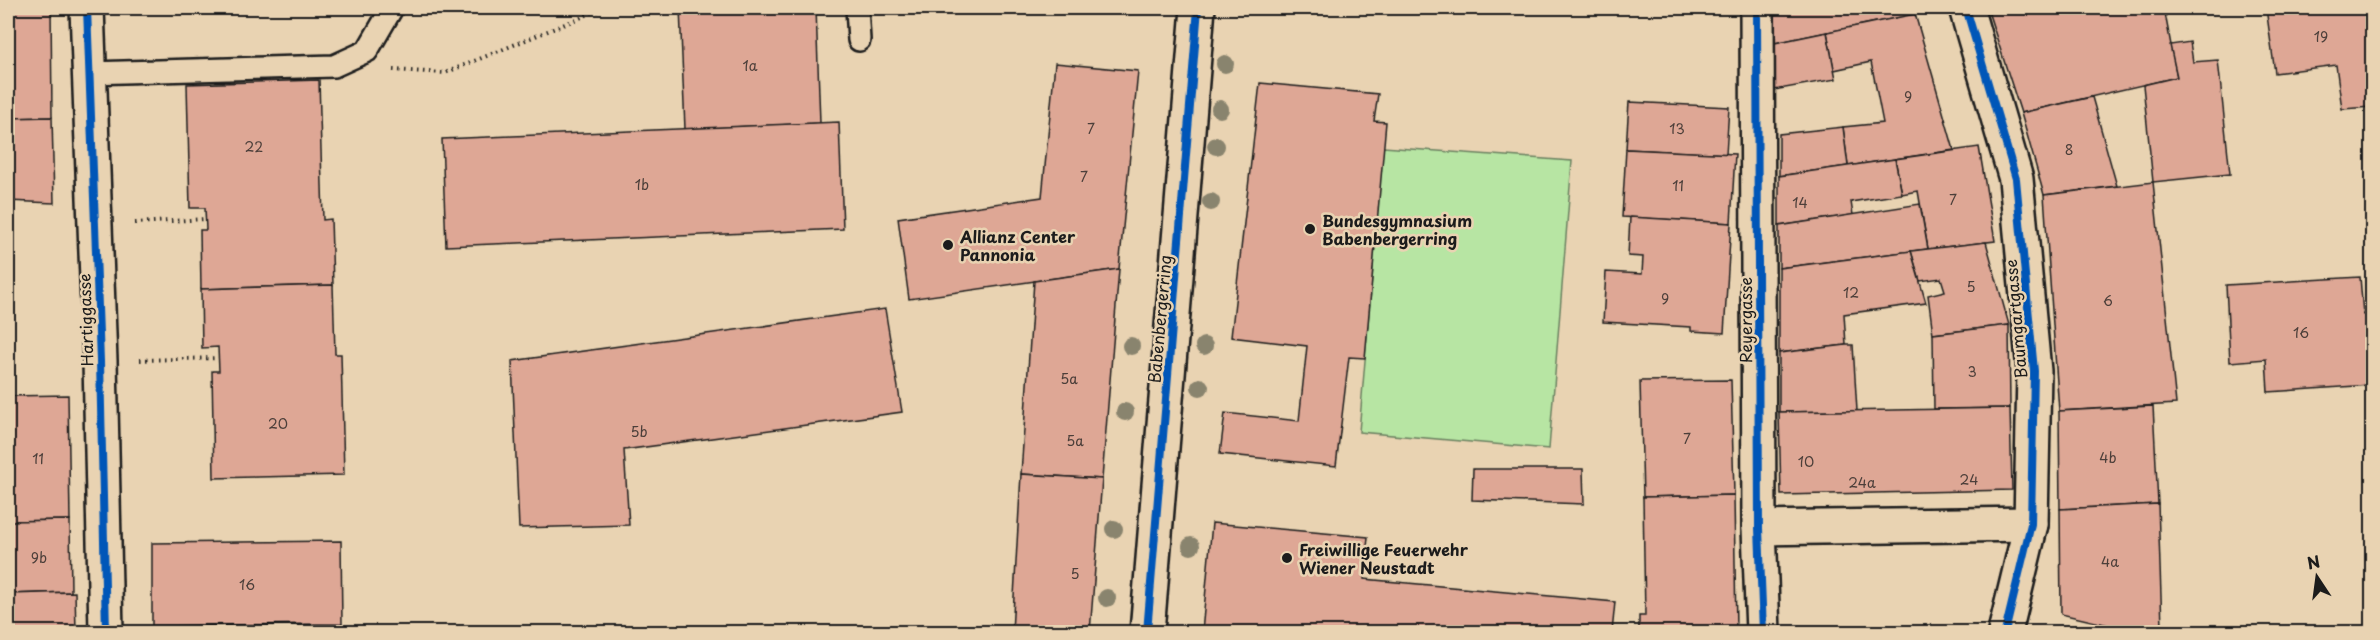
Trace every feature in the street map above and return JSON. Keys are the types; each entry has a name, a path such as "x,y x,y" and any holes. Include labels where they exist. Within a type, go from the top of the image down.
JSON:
{"street":[{"name":"Hartiggasse","path":"87,8 100,361 106,633"},
{"name":"Babenbergerring","path":"1147,633 1198,8"},
{"name":"Reyergasse","path":"1756,8 1759,528 1763,633"},
{"name":"Baumgartgasse","path":"1966,8 2016,179 2034,371 2031,524 2006,633"},
{"path":"1759,528 2031,524"}],"lane":[{"path":"89,73 334,66 367,51 392,8"},
{"path":"857,8 859,40"}],"path":[{"path":"334,66 445,73 604,8"},
{"path":"95,226 206,219"},
{"path":"100,361 219,358"}],"green space":[{"path":"1383,147 1572,161 1549,449 1359,432"}],"building":[{"path":"11,8 51,8 52,117 8,118 8,35 11,35"},
{"path":"680,8 816,8 820,123 685,129"},
{"path":"1767,8 1913,8 1915,14 1765,45"},
{"path":"1987,8 2164,8 2177,77 2021,113"},
{"path":"2266,8 2372,8 2372,107 2342,109 2336,65 2275,73"},
{"path":"1915,14 1954,150 1848,166 1843,127 1883,123 1871,62 1834,70 1827,32"},
{"path":"1827,32 1836,79 1763,92 1765,45"},
{"path":"2190,42 2193,62 2218,60 2230,174 2153,182 2143,85 2177,77 2170,45"},
{"path":"1055,63 1138,71 1119,269 909,299 898,218 1042,197"},
{"path":"319,80 323,220 331,219 333,285 201,289 200,230 206,230 205,208 190,208 187,84"},
{"name":"Bundesgymnasium Babenbergerring","path":"1260,83 1378,94 1374,121 1386,122 1365,358 1349,357 1336,466 1220,454 1225,413 1299,421 1307,346 1231,337"},
{"path":"2092,97 2117,186 2044,195 2021,113"},
{"path":"1629,102 1729,107 1726,154 1626,149"},
{"path":"52,117 54,203 8,201 8,118"},
{"path":"839,122 843,229 446,246 442,139"},
{"path":"1843,127 1848,166 1779,176 1779,134"},
{"path":"1979,147 1995,241 1928,249 1918,191 1902,194 1895,159"},
{"path":"1626,149 1735,154 1731,223 1622,217"},
{"path":"1895,159 1902,194 1851,202 1853,215 1779,226 1779,176"},
{"path":"2153,182 2176,404 2059,411 2044,195"},
{"path":"1920,204 1928,249 1779,268 1779,226"},
{"path":"1630,217 1731,223 1724,333 1691,331 1691,327 1603,322 1606,272 1642,274 1643,257 1628,256"},
{"path":"1986,242 2009,325 1933,334 1928,295 1945,291 1941,278 1920,281 1911,251"},
{"path":"1911,251 1926,303 1844,314 1846,345 1779,353 1779,268"},
{"path":"1119,269 1102,479 1021,474 1034,281"},
{"path":"2360,277 2363,315 2372,311 2372,350 2367,349 2370,385 2268,392 2266,359 2230,362 2226,285"},
{"path":"333,285 335,354 341,354 344,475 214,478 212,371 219,371 218,347 202,348 201,289"},
{"path":"885,309 902,412 624,450 629,525 519,528 512,361"},
{"path":"2009,325 2010,408 1934,409 1933,334"},
{"path":"1853,345 1857,411 1779,412 1779,353"},
{"path":"1731,380 1734,495 1643,497 1640,381"},
{"path":"68,395 70,520 8,521 8,396"},
{"path":"2153,406 2158,504 2060,509 2059,411"},
{"path":"2010,408 2012,490 1781,495 1779,412"},
{"path":"1473,469 1583,469 1584,504 1472,500"},
{"path":"1021,474 1102,479 1090,632 1012,632"},
{"path":"1734,495 1736,632 1639,632 1639,616 1645,616 1643,497"},
{"path":"2158,504 2162,627 2113,626 2061,614 2060,509"},
{"path":"70,520 71,592 8,594 8,521"},
{"name":"Freiwillige Feuerwehr Wiener Neustadt","path":"1212,523 1368,537 1364,579 1615,602 1612,632 1202,632"},
{"path":"341,541 342,624 152,626 152,543"},
{"path":"75,592 76,632 8,632 8,594"}],"cycle path":[{"path":"87,8 100,361 106,632"},
{"path":"1147,632 1198,8"},
{"path":"1757,8 1759,528 1763,632"},
{"path":"1966,8 2016,179 2034,371 2031,524 2005,632"}],"place":[{"name":"Bundesgymnasium Babenbergerring","path":"1310,229"},
{"name":"Allianz Center Pannonia","path":"948,245"},
{"name":"Freiwillige Feuerwehr Wiener Neustadt","path":"1287,558"}]}
